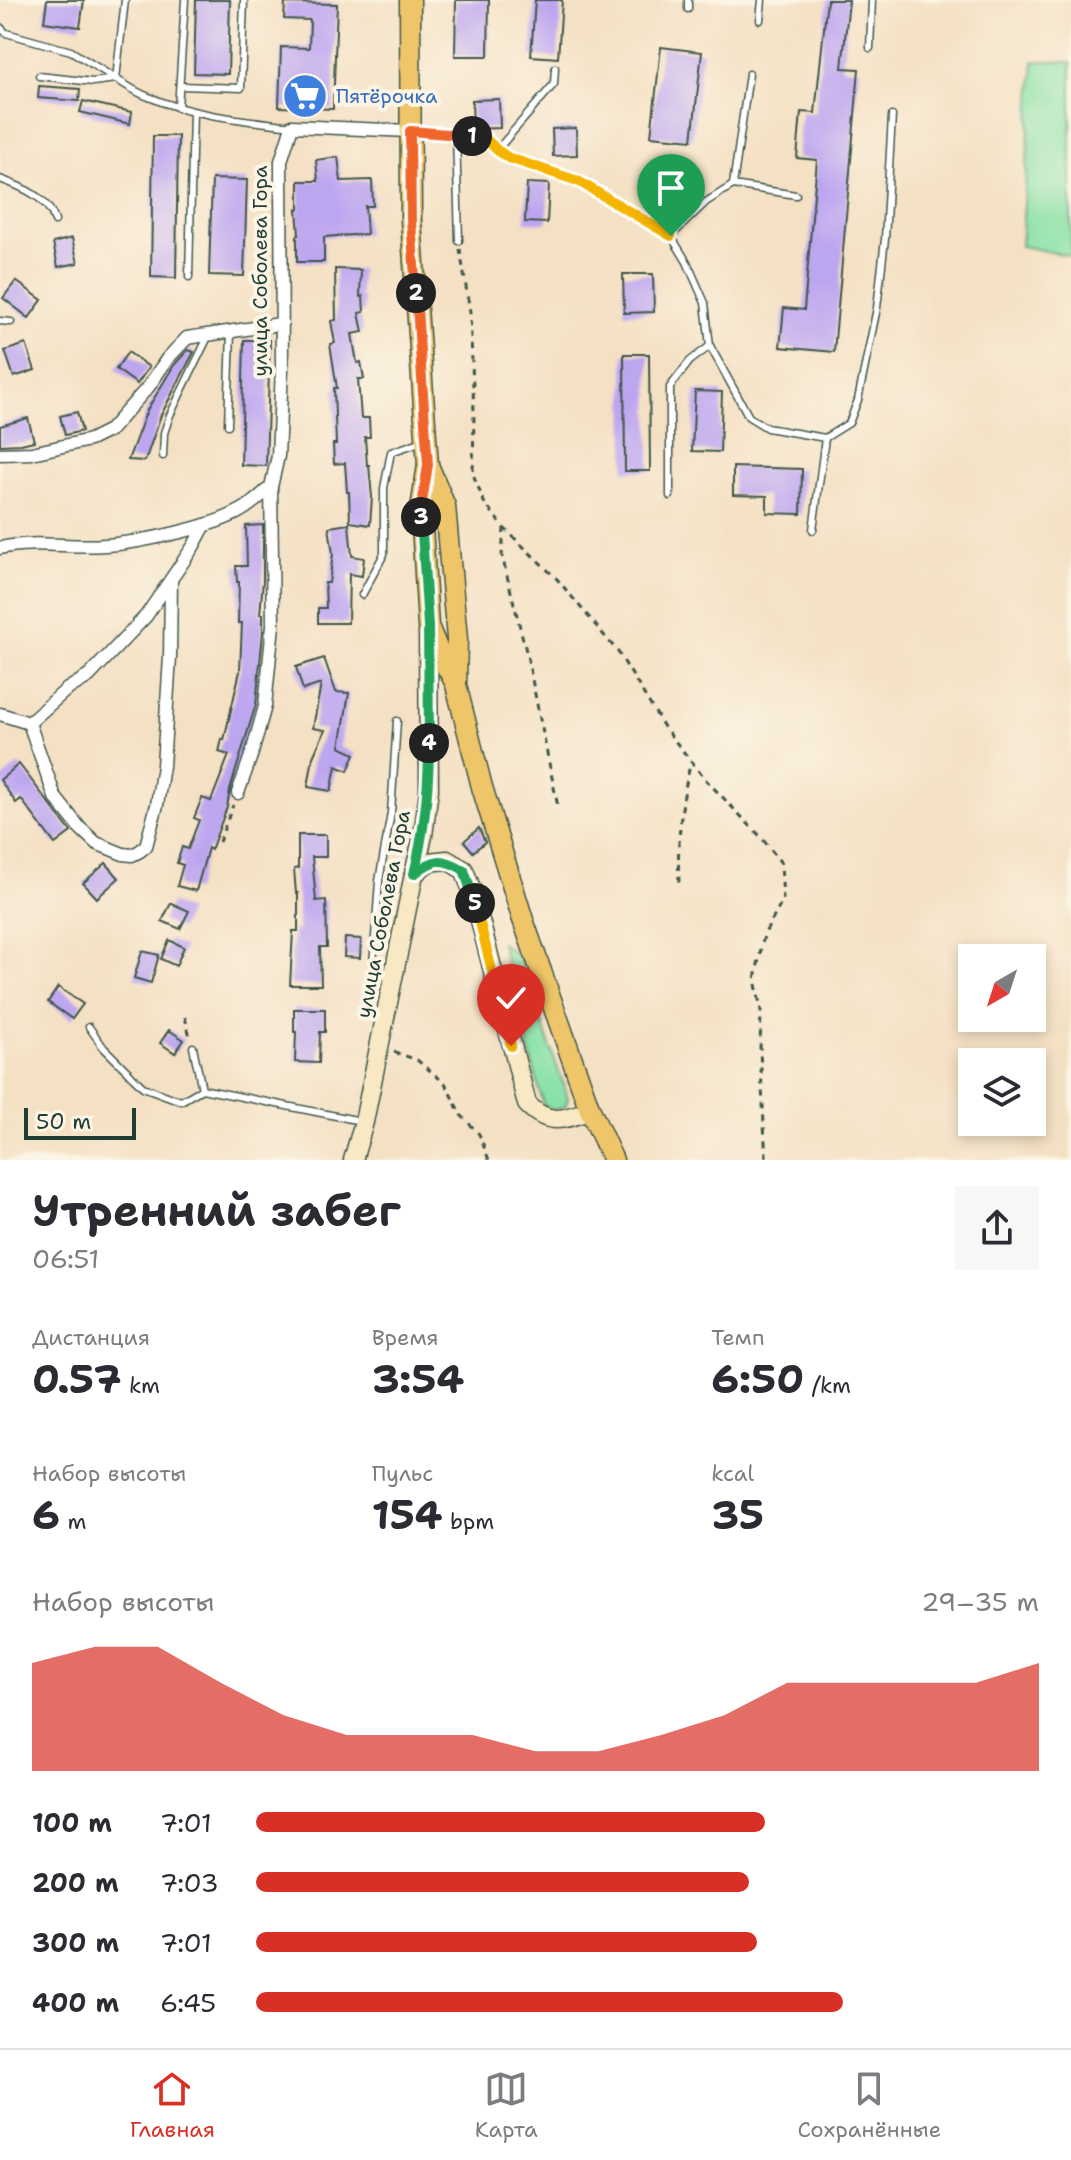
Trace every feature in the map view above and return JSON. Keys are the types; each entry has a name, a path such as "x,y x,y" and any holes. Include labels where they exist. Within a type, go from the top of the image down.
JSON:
{"main road":[{"path":"410,0 411,220 427,440 428,465 421,508 428,626 456,685 482,787 523,920 590,1110 613,1160"},
{"path":"428,465 445,506 457,639 456,685"}],"street":[{"path":"292,126 410,131"},
{"name":"улица Соболева Гора","path":"238,793 265,706 273,625 271,487 278,456 282,370 281,161 292,126"},
{"path":"0,454 32,453 90,440 110,430 187,338 280,324"},
{"path":"0,548 55,544 105,545 205,525 242,510 271,487"},
{"path":"29,723 66,690 89,676 146,616 205,525"},
{"path":"29,723 55,797 79,827 96,843 123,854 132,855 146,846 163,766 171,580"},
{"name":"улица Соболева Гора","path":"353,1160 364,1122 423,836 429,790 428,626"},
{"path":"0,714 29,723"},
{"path":"414,874 428,862 447,860 464,870 473,893 527,1104 537,1115 550,1120 569,1118 590,1110"}],"lane":[{"path":"116,79 125,0"},
{"path":"178,108 185,0"},
{"path":"181,86 241,88 244,0"},
{"path":"688,0 688,9"},
{"path":"760,20 762,0"},
{"path":"870,48 872,0"},
{"path":"0,27 6,33 71,51 146,96 178,108 292,126"},
{"path":"497,150 554,84 555,68"},
{"path":"733,185 749,74"},
{"path":"39,76 93,82 116,79"},
{"path":"189,277 193,112"},
{"path":"410,131 484,137 509,158 578,181 671,236 687,262 705,303 710,346 749,417 767,428 825,438 849,423 858,400 877,308 885,239 892,116"},
{"path":"456,134 459,241"},
{"path":"0,179 30,191 52,211 55,221"},
{"path":"671,236 706,202 733,185 796,195"},
{"path":"0,321 11,322"},
{"path":"228,425 231,331"},
{"path":"163,456 164,433 170,415 210,334"},
{"path":"670,496 670,387 690,361 710,346"},
{"path":"813,530 825,438"},
{"path":"362,595 384,554 384,488 391,452 427,440"},
{"path":"393,978 379,973 373,965 379,881 391,813 397,721"},
{"path":"89,1027 104,1048 143,1087 181,1101 202,1089 364,1122"},
{"path":"193,1047 202,1089"}],"path":[{"path":"459,241 470,312 473,474 484,502 504,528 557,579 618,652 664,727 705,779 762,838 781,863 783,900 764,935 755,979 761,1010 766,1160"},
{"path":"504,528 502,556 527,655 558,807"},
{"path":"679,882 677,847 682,798 691,761"},
{"path":"219,842 238,793"},
{"path":"185,1017 193,1047"},
{"path":"379,1047 417,1060 445,1083 461,1115 479,1134 489,1160"}],"green space":[{"path":"1034,61 1071,62 1071,256 1021,246"},
{"path":"501,943 519,956 568,1098 565,1107 553,1110 543,1103"}],"building":[{"path":"47,0 84,0 80,27 44,22"},
{"path":"196,0 230,0 228,74 194,73"},
{"path":"456,0 489,0 488,56 455,56"},
{"path":"535,0 562,0 558,58 531,56"},
{"path":"827,0 849,0 842,68 859,69 834,352 780,347 784,308 804,310 817,160 797,158 801,112 815,113"},
{"path":"285,3 337,4 333,109 279,107 281,47 309,48 310,20 284,19"},
{"path":"661,47 702,52 692,140 651,136"},
{"path":"39,86 80,89 79,101 38,98"},
{"path":"499,99 500,128 473,129 472,100"},
{"path":"83,101 132,112 130,124 80,112"},
{"path":"576,128 577,155 553,156 552,129"},
{"path":"153,136 178,136 176,278 151,277"},
{"path":"338,157 341,181 372,180 373,206 365,206 367,234 324,237 324,262 297,262 299,181 318,181 316,160"},
{"path":"212,179 247,180 244,276 209,275"},
{"path":"527,183 549,184 547,223 525,222"},
{"path":"72,238 78,263 58,267 53,243"},
{"path":"335,269 361,270 360,297 363,296 364,312 359,313 363,332 352,334 357,363 361,362 364,379 358,379 361,418 369,418 370,437 365,437 372,497 370,525 350,522 345,463 334,464 334,388 337,388 330,344 335,343 331,321 336,320"},
{"path":"623,274 653,274 654,312 624,313"},
{"path":"16,281 42,300 29,318 3,298"},
{"path":"244,340 270,340 266,466 241,465"},
{"path":"26,344 35,370 14,377 5,351"},
{"path":"188,350 194,352 161,415 145,461 128,460 147,410 174,365"},
{"path":"128,352 149,367 137,384 116,369"},
{"path":"624,354 649,354 650,471 625,471"},
{"path":"695,391 722,392 720,452 692,451"},
{"path":"77,412 82,431 65,435 60,416"},
{"path":"28,418 34,441 0,445 0,426"},
{"path":"733,467 802,469 801,514 767,513 767,496 733,495"},
{"path":"349,524 352,556 364,558 362,576 349,574 348,623 318,623 318,608 326,608 325,583 329,583 333,554 329,527"},
{"path":"263,525 260,614 263,614 263,632 256,704 227,807 211,850 208,848 196,891 177,886 183,865 177,863 182,847 188,849 199,820 194,818 202,798 211,801 229,755 219,752 240,671 242,623 238,623 239,582 236,566 247,566 246,526"},
{"path":"324,658 336,692 349,693 340,747 355,754 348,771 336,766 331,791 308,787 313,757 325,730 313,728 321,684 303,690 296,667"},
{"path":"19,764 71,832 55,844 21,799 16,803 0,780"},
{"path":"479,828 485,842 473,852 464,841"},
{"path":"298,835 326,835 326,857 312,857 316,901 326,900 327,947 320,947 321,985 290,985 293,931 298,931 298,893 294,869 298,868"},
{"path":"106,863 119,878 97,898 83,883"},
{"path":"171,903 189,911 180,929 162,921"},
{"path":"345,938 361,939 360,958 344,957"},
{"path":"169,940 184,947 176,966 161,959"},
{"path":"142,951 159,955 151,983 134,978"},
{"path":"58,987 83,1004 72,1019 48,1002"},
{"path":"294,1009 325,1009 325,1032 320,1032 319,1063 295,1062"},
{"path":"169,1030 184,1040 175,1053 160,1043"}],"place":[{"name":"Пятёрочка","path":"305,96"}],"route":[{"path":"511,1046 473,893 464,870 447,860 428,862 414,874 429,790 428,626 421,508 428,465 411,220 410,131 484,137 509,158 578,181 671,236"}]}
